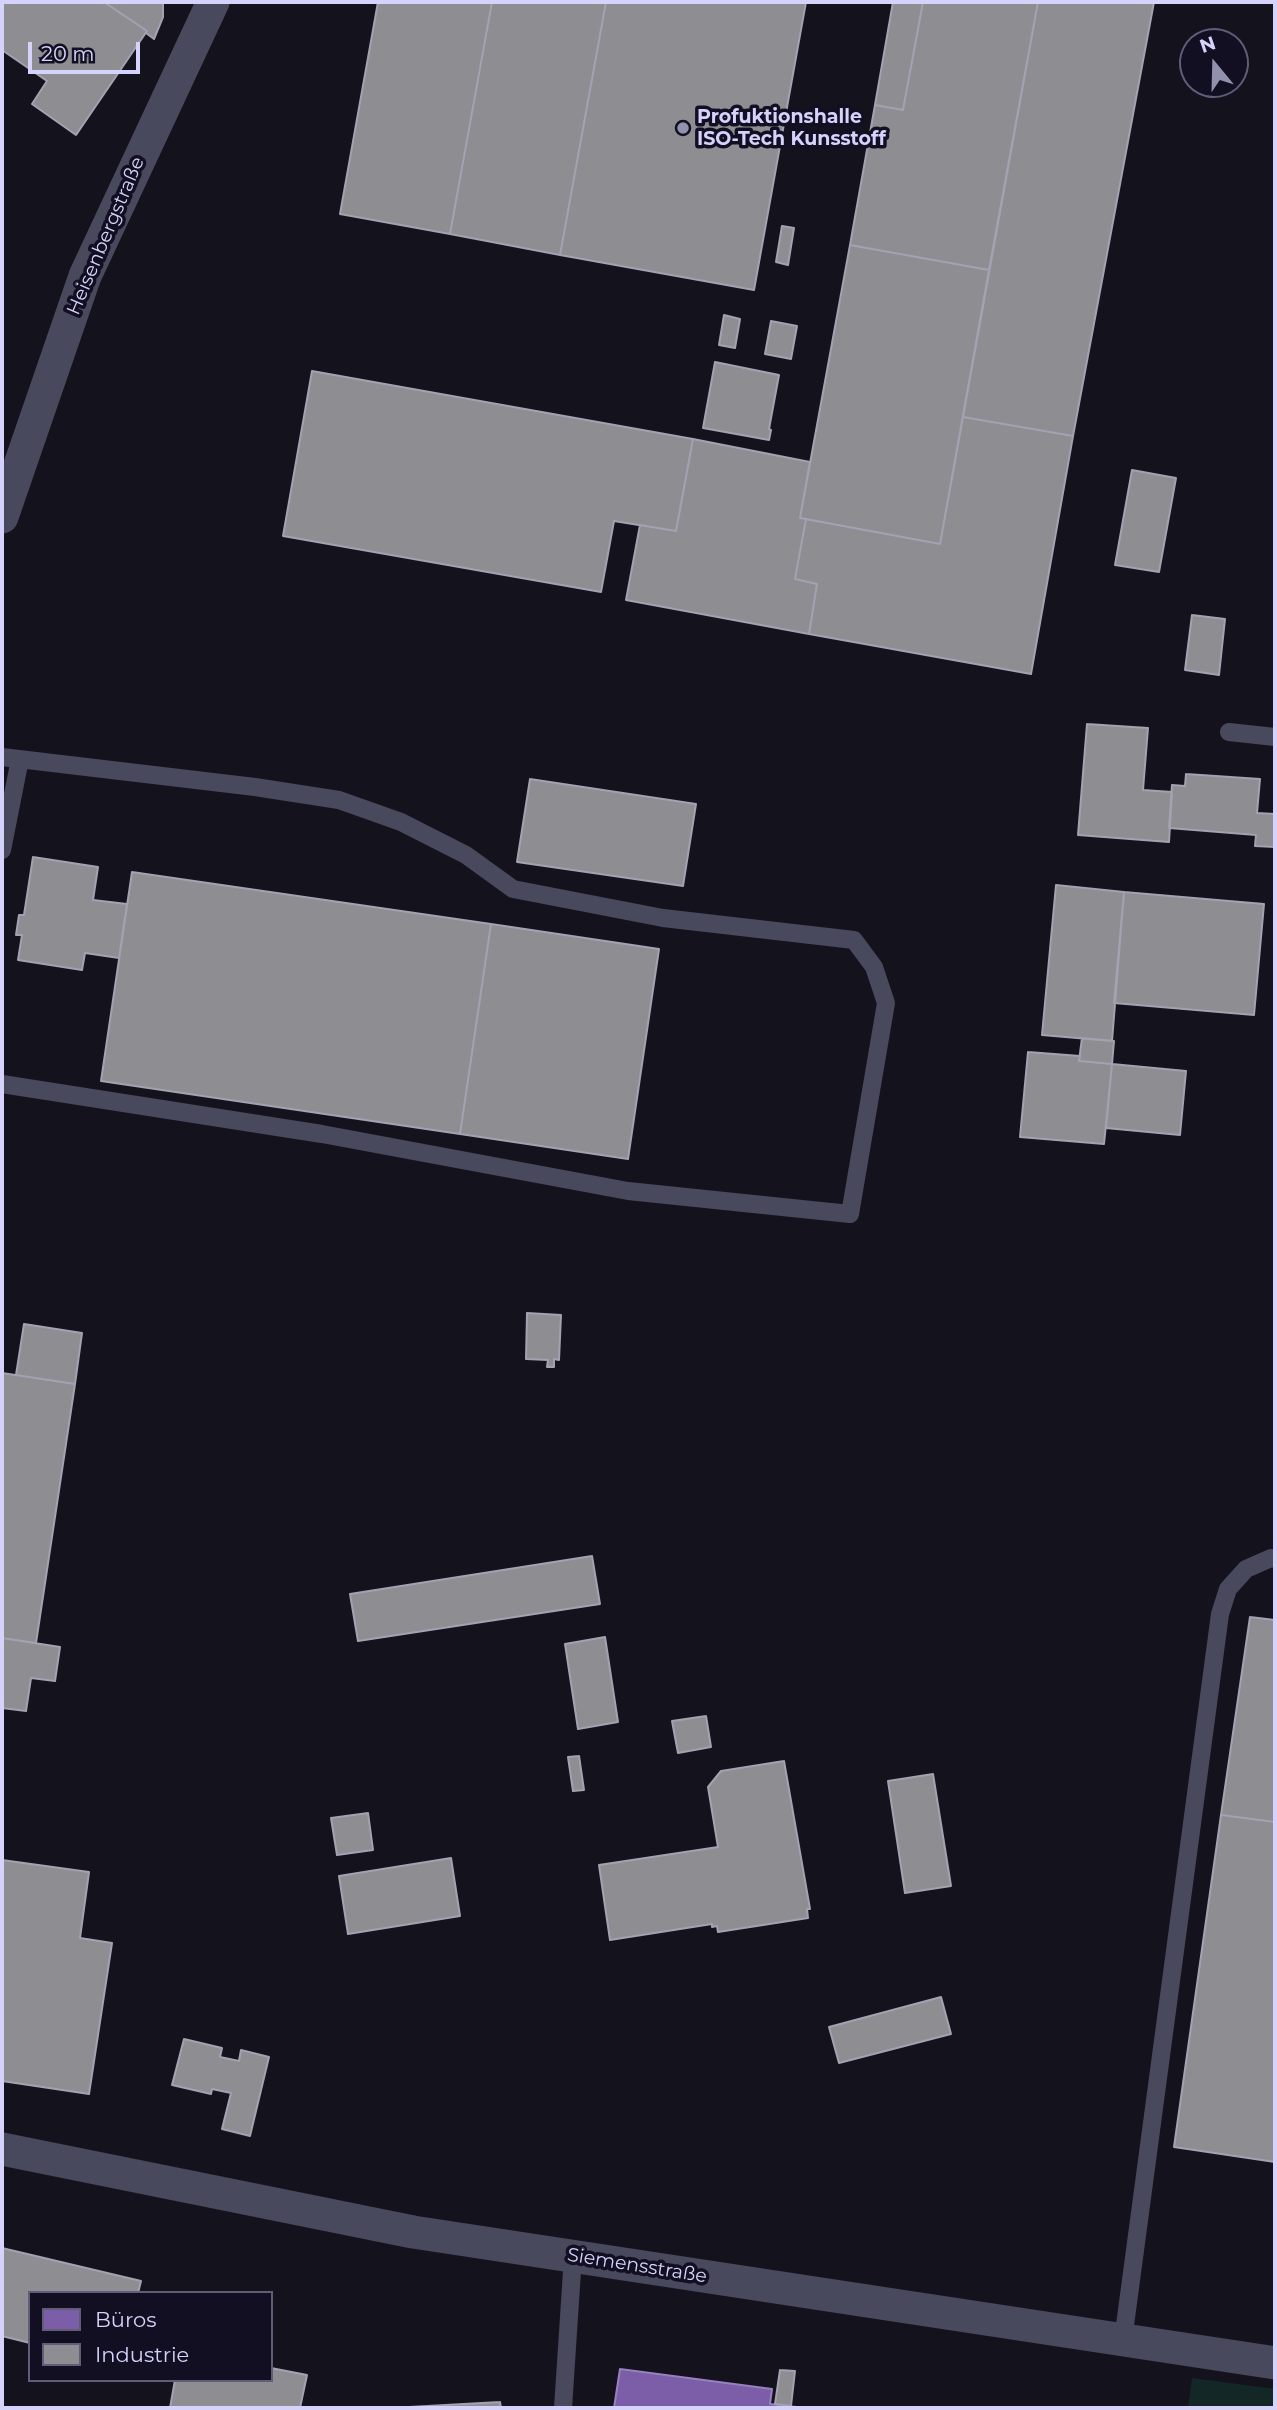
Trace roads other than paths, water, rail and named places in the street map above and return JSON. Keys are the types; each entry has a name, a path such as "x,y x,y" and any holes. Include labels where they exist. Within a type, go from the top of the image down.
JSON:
{"street":[{"name":"Heisenbergstraße","path":"2,517 12,456 85,276 213,2"},
{"name":"Siemensstraße","path":"2,2149 413,2232 1275,2363"}],"lane":[{"path":"1229,732 1275,737"},
{"path":"2,757 254,787 339,800 412,827 466,855 513,889 663,918 853,940 874,967 886,1003 850,1214 628,1191 322,1134 2,1084"},
{"path":"2,850 20,759"},
{"path":"1123,2340 1220,1614 1228,1589 1246,1569 1271,1558 1275,1559"},
{"path":"563,2408 573,2256"}],"place":[{"name":"Profuktionshalle ISO-Tech Kunsstoff","path":"683,128"}]}
